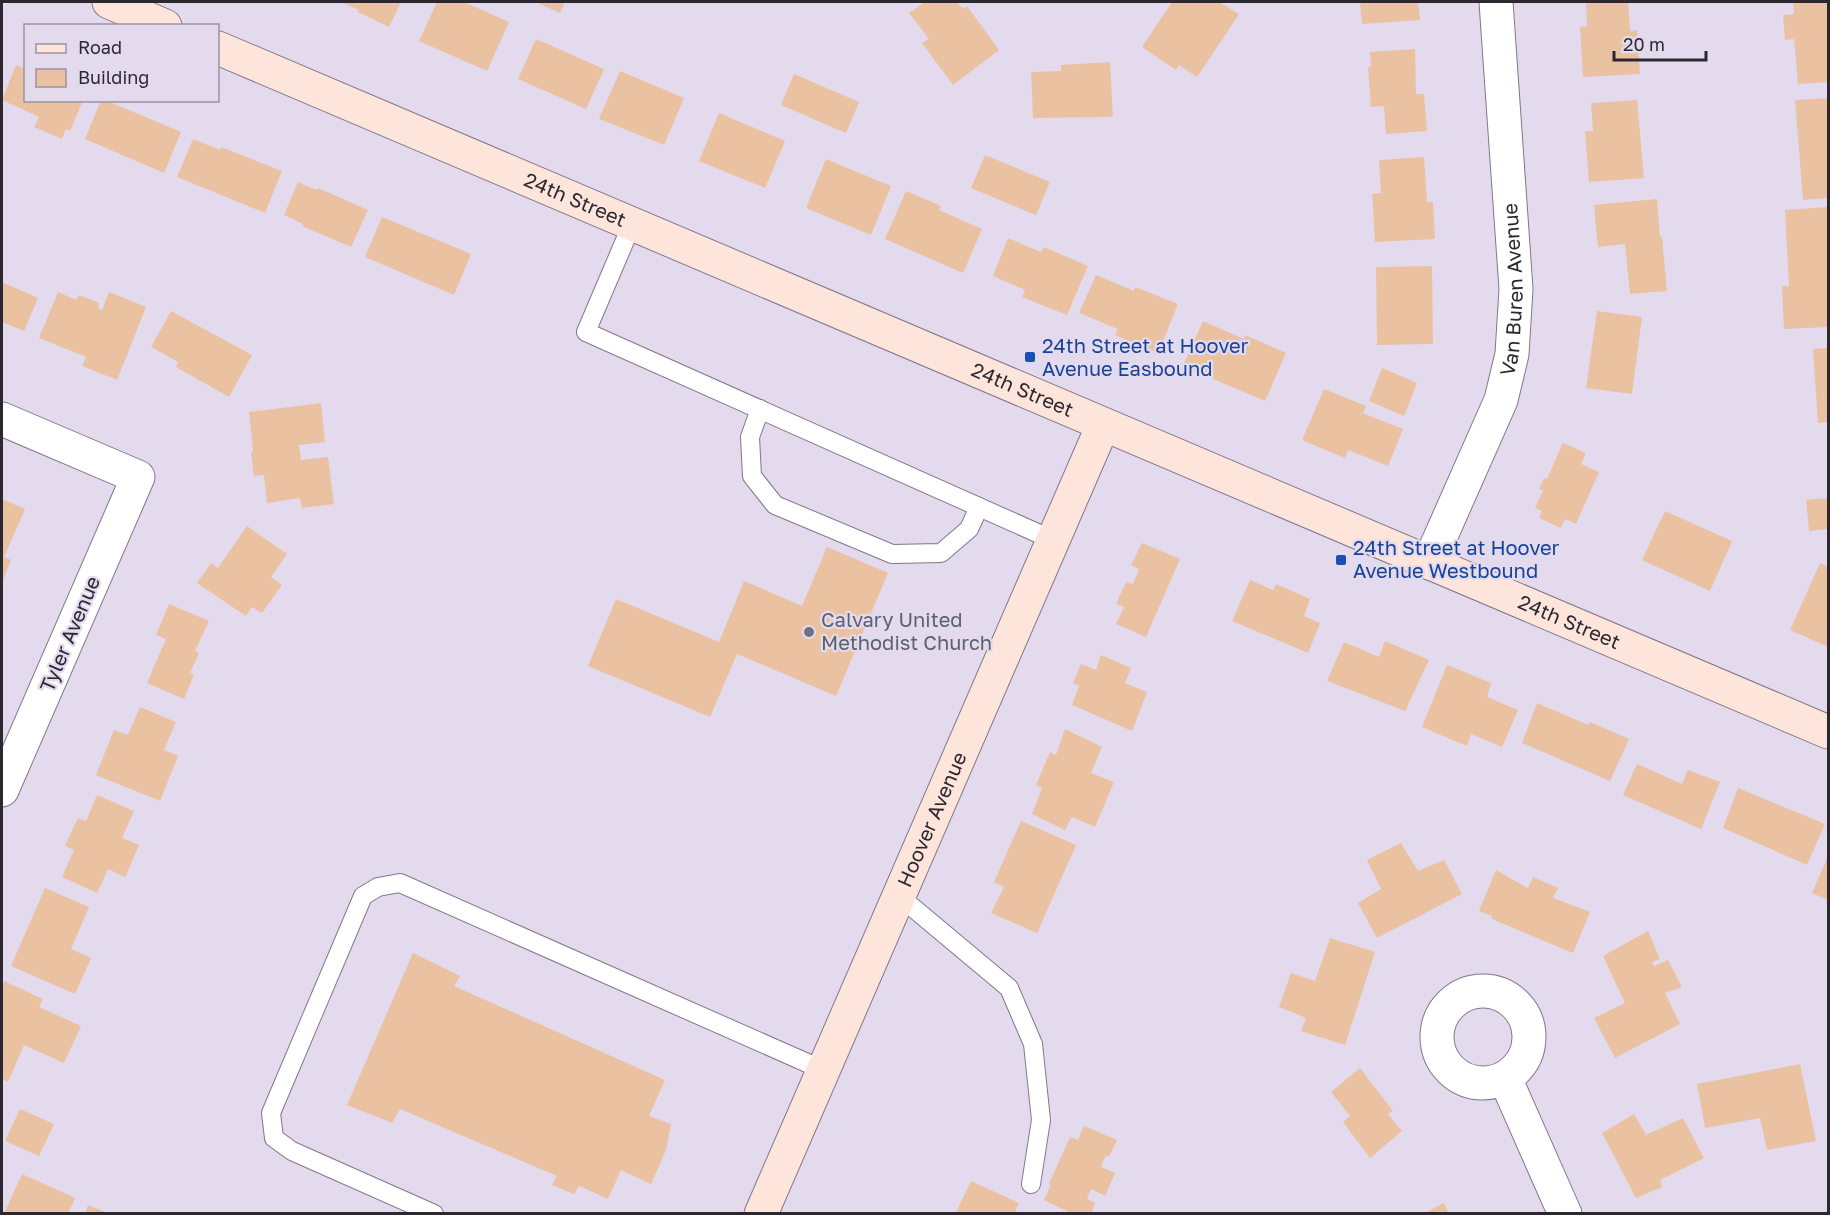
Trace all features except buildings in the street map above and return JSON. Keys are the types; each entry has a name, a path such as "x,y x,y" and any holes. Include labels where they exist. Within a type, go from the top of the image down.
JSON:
{"main road":[{"path":"109,2 160,24"},
{"name":"24th Street","path":"219,48 1828,732"},
{"name":"Hoover Avenue","path":"761,1214 1103,425"}],"street":[{"name":"Van Buren Avenue","path":"1430,563 1501,400 1512,354 1516,289 1496,2"},
{"name":"Tyler Avenue","path":"2,419 138,477 2,790"},
{"path":"1504,1078 1565,1214"}],"lane":[{"path":"632,224 586,332 1053,540"},
{"path":"760,409 750,437 752,476 775,505 892,554 941,553 969,529 979,507"},
{"path":"434,1214 292,1151 274,1138 271,1113 363,896 378,887 400,883 823,1070"},
{"path":"899,896 1009,988 1033,1044 1041,1120 1031,1184"}],"place":[{"name":"24th Street at Hoover Avenue Easbound","path":"1030,357"},
{"name":"24th Street at Hoover Avenue Westbound","path":"1341,560"},
{"name":"Calvary United Methodist Church","path":"809,632"}]}
